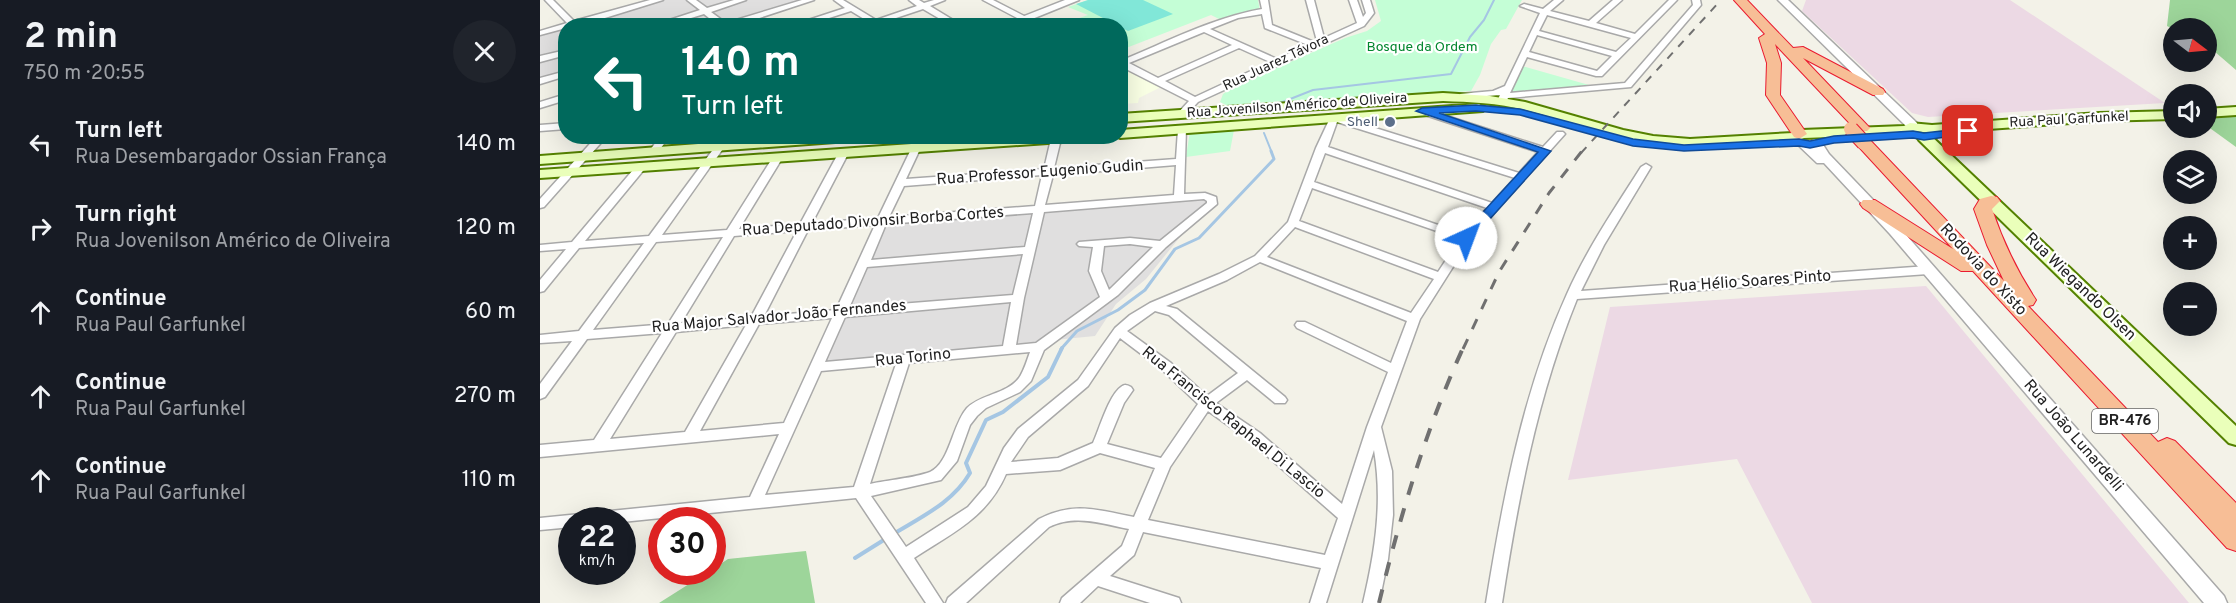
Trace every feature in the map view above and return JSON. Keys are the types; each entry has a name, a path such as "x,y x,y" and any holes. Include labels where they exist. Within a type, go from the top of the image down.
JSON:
{"highway":[{"name":"Rodovia do Xisto","path":"1730,0 1765,32 2020,301 2236,540"},
{"name":"Rodovia do Xisto","path":"1740,0 1765,32"},
{"path":"1765,32 1817,62 1878,92"},
{"path":"1765,32 1774,63 1773,95 1804,139"},
{"path":"1817,62 1836,64 1845,60"},
{"path":"1991,201 1983,208 1995,246 2020,301"},
{"path":"1866,204 1958,259 2020,301"},
{"name":"Rodovia do Xisto","path":"2020,301 2236,519"}],"main road":[{"name":"Rua Paul Garfunkel","path":"1443,96 1501,99 1540,116 1619,139 1658,146 1708,148 1804,139 1834,140 2163,116"},
{"name":"Rua Jovenilson Américo de Oliveira","path":"1128,117 1443,96"},
{"path":"1401,99 1410,105 1404,113"},
{"name":"Rua Jovenilson Américo de Oliveira","path":"1128,133 1404,113 1501,99"},
{"path":"1301,121 1296,115 1305,107"},
{"path":"2217,112 2236,111"},
{"name":"Rua Wiegando Olsen","path":"1919,132 2236,438"},
{"path":"540,160 654,152 710,144"},
{"path":"540,174 844,152 903,144"}],"street":[{"path":"549,0 568,18"},
{"path":"620,0 630,8"},
{"path":"595,18 659,0"},
{"path":"691,0 715,18"},
{"path":"682,18 742,0"},
{"path":"749,18 810,0"},
{"path":"838,0 868,18"},
{"path":"913,0 945,18"},
{"path":"893,18 941,0"},
{"path":"987,0 1024,18 1067,1"},
{"path":"1264,0 1268,26 1317,43 1310,0"},
{"path":"1353,0 1361,24"},
{"name":"Rua Juarez Távora","path":"1182,114 1195,100 1361,24 1370,13 1366,0"},
{"path":"1501,99 1544,12 1559,0"},
{"path":"1591,24 1618,0"},
{"path":"1524,53 1599,74 1673,0"},
{"path":"1501,99 1628,85 1697,5 1696,0"},
{"name":"Rua Wiegando Olsen","path":"1783,0 1919,132"},
{"path":"1524,6 1637,37"},
{"path":"820,18 852,8"},
{"path":"1128,60 1236,16 1266,11"},
{"path":"540,33 558,28"},
{"path":"1203,29 1276,62"},
{"path":"1534,32 1618,55"},
{"path":"1158,81 1239,45"},
{"path":"540,59 558,54"},
{"path":"1128,66 1195,100"},
{"path":"540,81 558,75"},
{"path":"540,105 558,99"},
{"path":"1422,111 1545,151"},
{"path":"904,556 973,511 992,490 1010,452 1023,434 1083,383 1119,332 1134,318 1154,306 1223,277 1259,258 1293,223 1334,118 1522,177"},
{"path":"540,128 558,127"},
{"path":"1179,198 1183,130"},
{"path":"1318,603 1374,428 1414,319 1466,238 1560,134"},
{"name":"Rua João Lunardelli","path":"1804,139 1824,156 1928,270 2217,603"},
{"path":"540,205 596,144"},
{"path":"654,152 660,144"},
{"path":"541,391 723,144"},
{"path":"755,502 917,144"},
{"path":"1010,348 1018,298 1055,144"},
{"path":"1321,148 1495,207"},
{"path":"689,437 756,319 844,152"},
{"path":"598,445 778,157"},
{"name":"Rua Professor Eugenio Gudin","path":"899,183 1181,162"},
{"path":"540,288 642,166"},
{"path":"1494,603 1514,478 1538,388 1572,295 1598,245 1646,167"},
{"path":"1309,184 1466,238"},
{"name":"Rua Deputado Divonsir Borba Cortes","path":"540,248 1205,196 1212,199 1212,204 1162,245"},
{"path":"1293,223 1441,277"},
{"path":"1083,244 1130,242 1162,245"},
{"path":"1099,243 1095,271 1106,297"},
{"path":"636,514 860,492 936,476 952,457 964,423 972,412 981,404 1015,388 1024,381 1039,347 1126,282 1162,245"},
{"path":"863,264 1031,250"},
{"path":"1259,258 1414,319"},
{"name":"Rua Hélio Soares Pinto","path":"1572,295 1928,270"},
{"name":"Rua Major Salvador João Fernandes","path":"540,339 1018,298"},
{"path":"1154,306 1173,312 1280,400"},
{"path":"1301,325 1394,370"},
{"name":"Rua Francisco Raphael Di Lascio","path":"1119,332 1166,366 1206,403 1255,437 1346,516"},
{"name":"Rua Torino","path":"817,368 1039,347"},
{"path":"860,492 904,359"},
{"path":"1068,603 1098,579 1128,550 1148,497 1164,465 1206,403 1247,373"},
{"path":"1099,447 1118,401 1126,390"},
{"path":"540,451 787,428"},
{"path":"1371,603 1380,558 1387,479 1374,428"},
{"path":"1002,469 1060,464 1099,447 1164,465"},
{"path":"860,492 935,603"},
{"path":"954,603 1044,523 1058,516 1080,513 1332,563"},
{"path":"540,524 558,522"},
{"path":"1098,579 1144,599 1173,603"}],"shaded area":[{"path":"659,0 809,0 748,18 595,18"},
{"path":"1088,0 1143,0 1173,14 1128,31 1128,18 1103,18 1076,4"},
{"path":"1806,0 2010,0 2163,103 1928,117 1912,113 1802,11"},
{"path":"558,28 558,75 540,81 540,33"},
{"path":"1128,71 1161,87 1139,98 1138,103 1128,104"},
{"path":"1214,195 1146,279 1116,304 1095,336 813,364 884,220"},
{"path":"1926,286 2189,603 1812,603 1737,459 1568,480 1610,307"}],"green space":[{"path":"1088,0 1258,0 1260,11 1238,13 1221,20 1211,15 1128,47 1128,18 1079,18 1088,15 1068,7"},
{"name":"Bosque da Ordem","path":"1375,0 1522,0 1506,29 1501,30 1491,44 1480,75 1471,91 1228,106 1220,102 1223,94 1237,85 1345,38 1367,31 1381,21"},
{"path":"2170,0 2236,0 2236,70 2217,54 2217,18 2168,18"},
{"path":"1522,66 1589,85 1510,94"},
{"path":"2236,116 2236,147 2217,133 2217,117"},
{"path":"1234,130 1230,151 1186,157 1190,131"},
{"path":"806,551 815,603 659,603 687,585 726,585 726,560"}],"waterway":[{"path":"1275,105 1313,90 1451,74 1470,37 1484,20 1494,0"},
{"path":"1264,133 1272,153"},
{"path":"1061,349 1077,331 1118,310 1145,290 1175,249 1199,238 1274,159 1271,151"},
{"path":"895,533 937,508 955,492 970,473 966,463 986,420 1003,412 1048,377 1062,348"},
{"path":"855,558 887,538"}],"railway":[{"path":"1581,153 1721,0"},
{"path":"1463,349 1499,272 1549,193 1582,151"},
{"path":"1379,603 1415,473 1437,410 1463,348"}],"place":[{"name":"Shell","path":"1390,122"}],"route":[{"path":"1466,238 1545,151 1422,111 1476,108 1520,112 1633,142 1684,148 1799,142 1810,145 1822,141 1913,134 1924,136 1968,131"}]}
